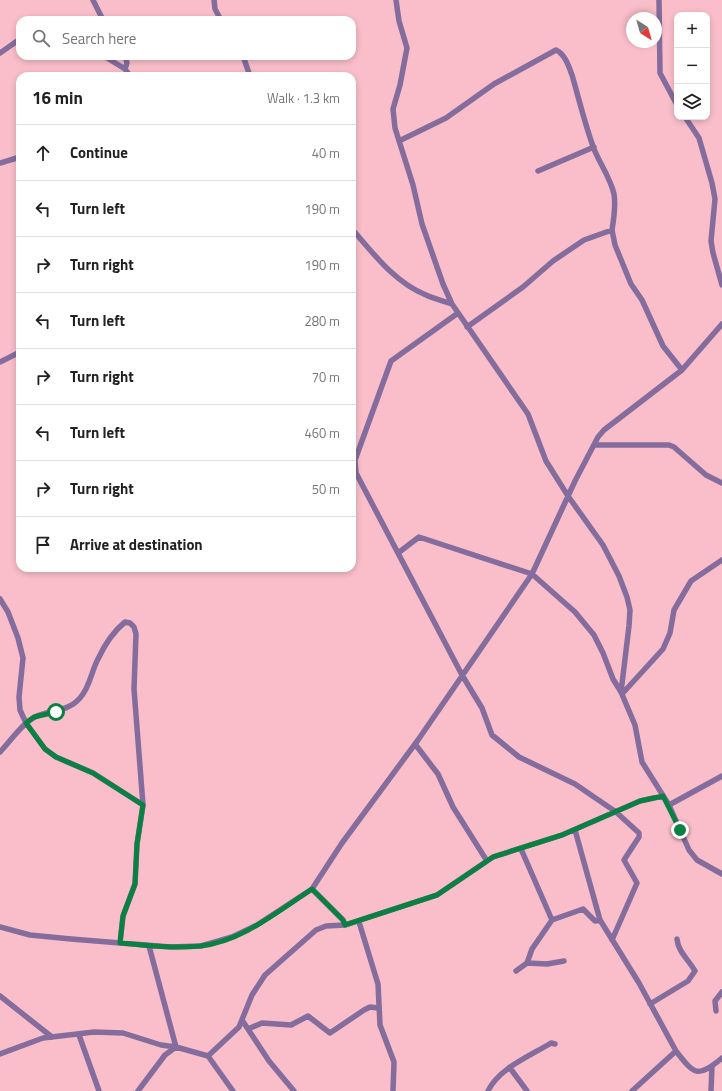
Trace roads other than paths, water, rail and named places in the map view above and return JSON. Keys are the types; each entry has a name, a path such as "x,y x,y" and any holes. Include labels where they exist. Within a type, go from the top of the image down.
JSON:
{"street":[{"path":"93,0 101,16"},
{"path":"214,0 215,10 219,16"},
{"path":"396,0 399,21 407,48 400,85 393,109 395,128 413,186 422,224 443,284 452,304 528,414 546,461 568,496 603,545 627,597 629,626 622,693"},
{"path":"659,0 660,74 674,100"},
{"path":"0,53 16,42"},
{"path":"399,141 446,118 494,84 556,50 560,52 570,70 594,147 614,193 616,209 612,230 615,245 631,284 642,300 663,346 682,370"},
{"path":"111,60 126,69 128,72"},
{"path":"126,60 126,69"},
{"path":"244,60 249,72"},
{"path":"687,120 699,138 712,183 715,199 711,241 712,253 722,285"},
{"path":"538,171 594,147"},
{"path":"0,163 16,158"},
{"path":"467,327 523,286 554,260 584,240 612,230"},
{"path":"356,234 382,263 404,283 425,295 452,304"},
{"path":"356,455 391,361 458,313"},
{"path":"0,927 30,935 148,946 201,946 232,937 257,925 312,889 342,843 415,744 532,574 568,496 594,445 604,430 682,370 722,324"},
{"path":"0,362 16,354"},
{"path":"594,445 669,445 674,447 706,475 722,483"},
{"path":"356,473 462,675 482,708 494,738 518,757 575,784 616,812 639,833 639,837 624,860 637,883 612,940"},
{"path":"398,553 419,537 532,574 575,612 594,635 613,679 622,693 635,725 642,762 669,805 688,850 697,860 722,874"},
{"path":"622,693 664,649 670,633 674,610 691,581 722,560"},
{"path":"0,599 8,612 18,638 23,658 19,697 20,710 26,723 45,749 56,757 93,773 143,805"},
{"path":"0,752 26,723 34,717 56,712 71,706 79,699 91,678 97,660 110,638 125,622 130,622 134,627 136,634 134,689 143,805 137,844 135,884 123,916 120,943"},
{"path":"415,744 438,774 453,808 487,861"},
{"path":"669,805 722,776"},
{"path":"208,1056 233,1033 242,1020 252,995 265,975 316,930 326,926 345,925 359,922 437,895 487,861 574,830 640,801 663,796"},
{"path":"574,830 600,920 639,983 676,1051 690,1070 695,1072 700,1072 712,1066 722,1058"},
{"path":"520,849 552,920"},
{"path":"312,889 343,920 345,925"},
{"path":"516,971 527,963 532,949 552,920 583,909 595,921 600,920"},
{"path":"359,922 378,984 380,1025 394,1062 393,1091"},
{"path":"650,1004 688,981 695,971 690,962 679,950 678,939"},
{"path":"148,946 176,1047"},
{"path":"527,963 548,964 564,961"},
{"path":"716,1011 715,1001 722,992"},
{"path":"0,996 52,1037"},
{"path":"248,1029 262,1023 291,1025 308,1016 330,1033 364,1010 378,1008"},
{"path":"242,1020 269,1061 294,1091"},
{"path":"0,1054 43,1038 79,1035 94,1032 123,1033 161,1045 176,1047 208,1056 234,1091"},
{"path":"79,1035 98,1091"},
{"path":"488,1091 496,1080 510,1068 551,1043 555,1044"},
{"path":"138,1091 165,1055 176,1047"},
{"path":"632,1091 676,1051"},
{"path":"712,1066 712,1091"},
{"path":"510,1068 527,1091"},
{"path":"640,1085 642,1091"}]}
